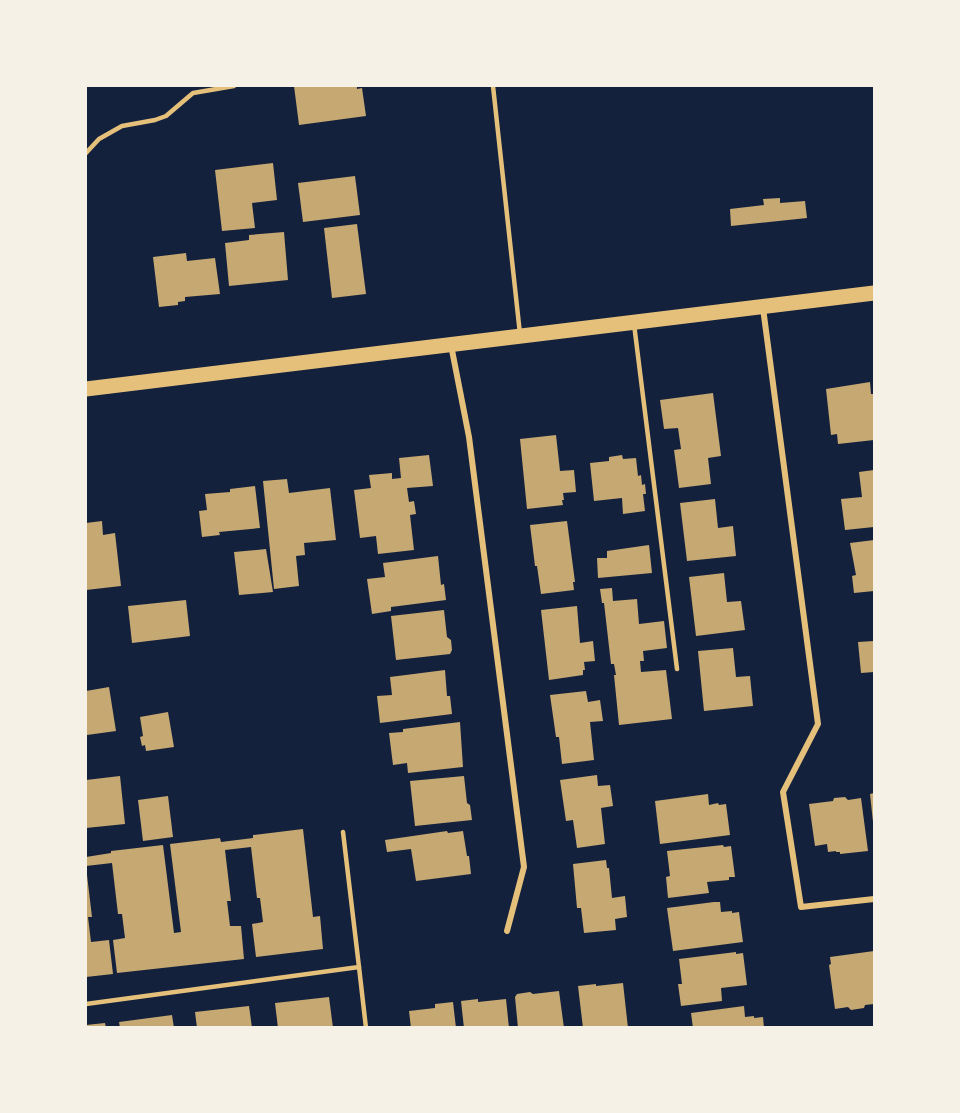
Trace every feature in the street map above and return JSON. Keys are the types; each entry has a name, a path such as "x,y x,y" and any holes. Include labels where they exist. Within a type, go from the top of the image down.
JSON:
{"main road":[{"path":"86,389 874,293"}],"street":[{"path":"763,307 818,724 783,792 801,908 874,899"},
{"path":"450,345 469,437 524,867 507,931"}],"lane":[{"path":"86,153 99,139 122,126 166,116 193,93 234,86"},
{"path":"494,86 521,337"},
{"path":"634,323 677,669"},
{"path":"343,832 366,1028"},
{"path":"86,1004 359,967"}],"building":[{"path":"294,86 357,86 357,89 362,88 366,116 299,125"},
{"path":"273,163 277,200 252,203 255,228 222,231 215,170"},
{"path":"355,176 360,215 303,222 298,183"},
{"path":"780,198 780,203 805,201 807,218 731,226 730,209 764,205 763,199"},
{"path":"357,224 366,294 332,298 324,228"},
{"path":"284,232 288,280 229,286 225,243 249,240 249,235"},
{"path":"186,253 187,261 215,258 220,294 185,297 185,301 178,302 178,305 159,307 153,257"},
{"path":"870,382 871,394 874,394 874,440 838,444 837,434 831,435 826,389"},
{"path":"713,393 721,456 708,458 711,484 679,488 674,450 681,449 678,428 664,429 660,400"},
{"path":"556,435 560,471 574,470 576,492 563,493 563,505 527,509 520,439"},
{"path":"429,455 433,486 407,488 409,502 414,501 416,514 410,515 414,550 378,554 376,536 360,538 354,490 371,488 369,475 392,473 392,479 401,478 399,458"},
{"path":"622,455 623,459 636,458 638,476 641,475 642,485 645,484 646,494 643,494 645,511 623,514 622,498 594,501 590,463 609,461 609,457"},
{"path":"874,470 874,527 845,530 841,499 862,497 859,472"},
{"path":"287,479 289,493 330,488 336,540 304,543 305,555 296,556 299,586 274,589 263,481"},
{"path":"255,486 260,528 219,532 220,535 202,537 199,511 207,510 205,494 230,492 230,489"},
{"path":"715,499 718,528 733,526 736,556 687,561 680,503"},
{"path":"102,521 103,535 115,533 121,586 86,590 86,523"},
{"path":"567,521 575,582 573,582 574,590 541,594 530,525"},
{"path":"874,540 874,591 854,593 852,576 856,575 850,543"},
{"path":"649,545 652,573 598,578 597,558 607,558 607,551"},
{"path":"266,549 273,592 239,595 234,552"},
{"path":"438,556 441,585 444,584 446,600 391,607 391,611 372,614 367,579 385,577 383,563"},
{"path":"724,573 727,602 741,601 745,630 696,636 689,577"},
{"path":"612,588 613,601 637,599 639,624 664,621 667,648 643,651 644,661 640,661 641,672 666,670 672,719 619,725 614,675 616,675 614,664 611,664 604,603 602,603 600,589"},
{"path":"186,600 190,636 132,643 128,606"},
{"path":"577,606 580,643 593,641 595,661 584,662 583,675 549,680 541,610"},
{"path":"444,610 447,637 451,640 450,654 396,660 391,616"},
{"path":"874,641 874,672 861,673 858,642"},
{"path":"733,648 736,677 750,676 753,706 704,711 698,651"},
{"path":"445,670 447,696 450,696 452,714 380,723 377,696 392,695 390,677"},
{"path":"109,687 116,731 87,735 86,691"},
{"path":"586,691 588,702 600,700 603,721 590,722 594,760 562,764 550,695"},
{"path":"168,712 174,747 146,751 140,737 143,736 140,717"},
{"path":"460,722 463,767 408,773 407,763 393,765 389,733 403,732 403,729"},
{"path":"597,775 598,786 610,785 613,806 601,808 605,844 577,848 573,820 566,821 560,780"},
{"path":"120,776 125,824 86,828 86,780"},
{"path":"464,776 467,803 470,805 472,820 415,826 410,781"},
{"path":"874,793 874,822 873,822 870,794"},
{"path":"708,794 709,805 726,804 730,835 660,844 655,801"},
{"path":"168,796 173,837 143,841 138,800"},
{"path":"845,797 848,800 861,798 868,851 840,854 836,851 828,852 827,844 815,846 809,804"},
{"path":"303,829 313,917 320,916 323,949 256,957 252,924 263,922 260,898 257,898 251,847 225,850 231,901 227,901 230,926 241,926 244,959 117,973 113,940 125,938 122,914 118,914 112,863 86,866 86,857 111,853 111,851 163,845 174,933 181,932 170,844 220,838 221,842 253,838 253,835"},
{"path":"447,831 448,833 463,831 471,874 416,881 411,849 387,852 385,840"},
{"path":"723,845 724,847 731,846 735,877 729,877 729,880 707,882 709,893 668,898 666,877 670,876 667,851"},
{"path":"606,860 612,898 625,896 627,917 615,919 616,930 584,933 581,908 577,908 573,864"},
{"path":"86,875 92,917 88,917 91,942 109,940 113,974 86,977"},
{"path":"720,902 721,912 739,912 743,942 673,951 667,908"},
{"path":"874,951 874,1004 851,1010 848,1007 835,1009 830,957"},
{"path":"736,952 736,954 743,953 747,985 721,988 722,1001 681,1006 678,984 682,984 679,959"},
{"path":"623,983 628,1028 583,1028 578,986"},
{"path":"559,991 564,1028 518,1028 515,997 517,994"},
{"path":"329,997 333,1028 278,1028 275,1003"},
{"path":"478,999 478,1002 506,999 509,1028 464,1028 461,1001"},
{"path":"453,1002 456,1028 411,1028 409,1011 435,1008 435,1004"},
{"path":"249,1006 252,1028 197,1028 195,1012"},
{"path":"744,1006 745,1017 763,1017 764,1028 693,1028 691,1013"},
{"path":"172,1015 174,1028 120,1028 119,1022"},
{"path":"105,1023 106,1028 86,1028 86,1025"}]}
